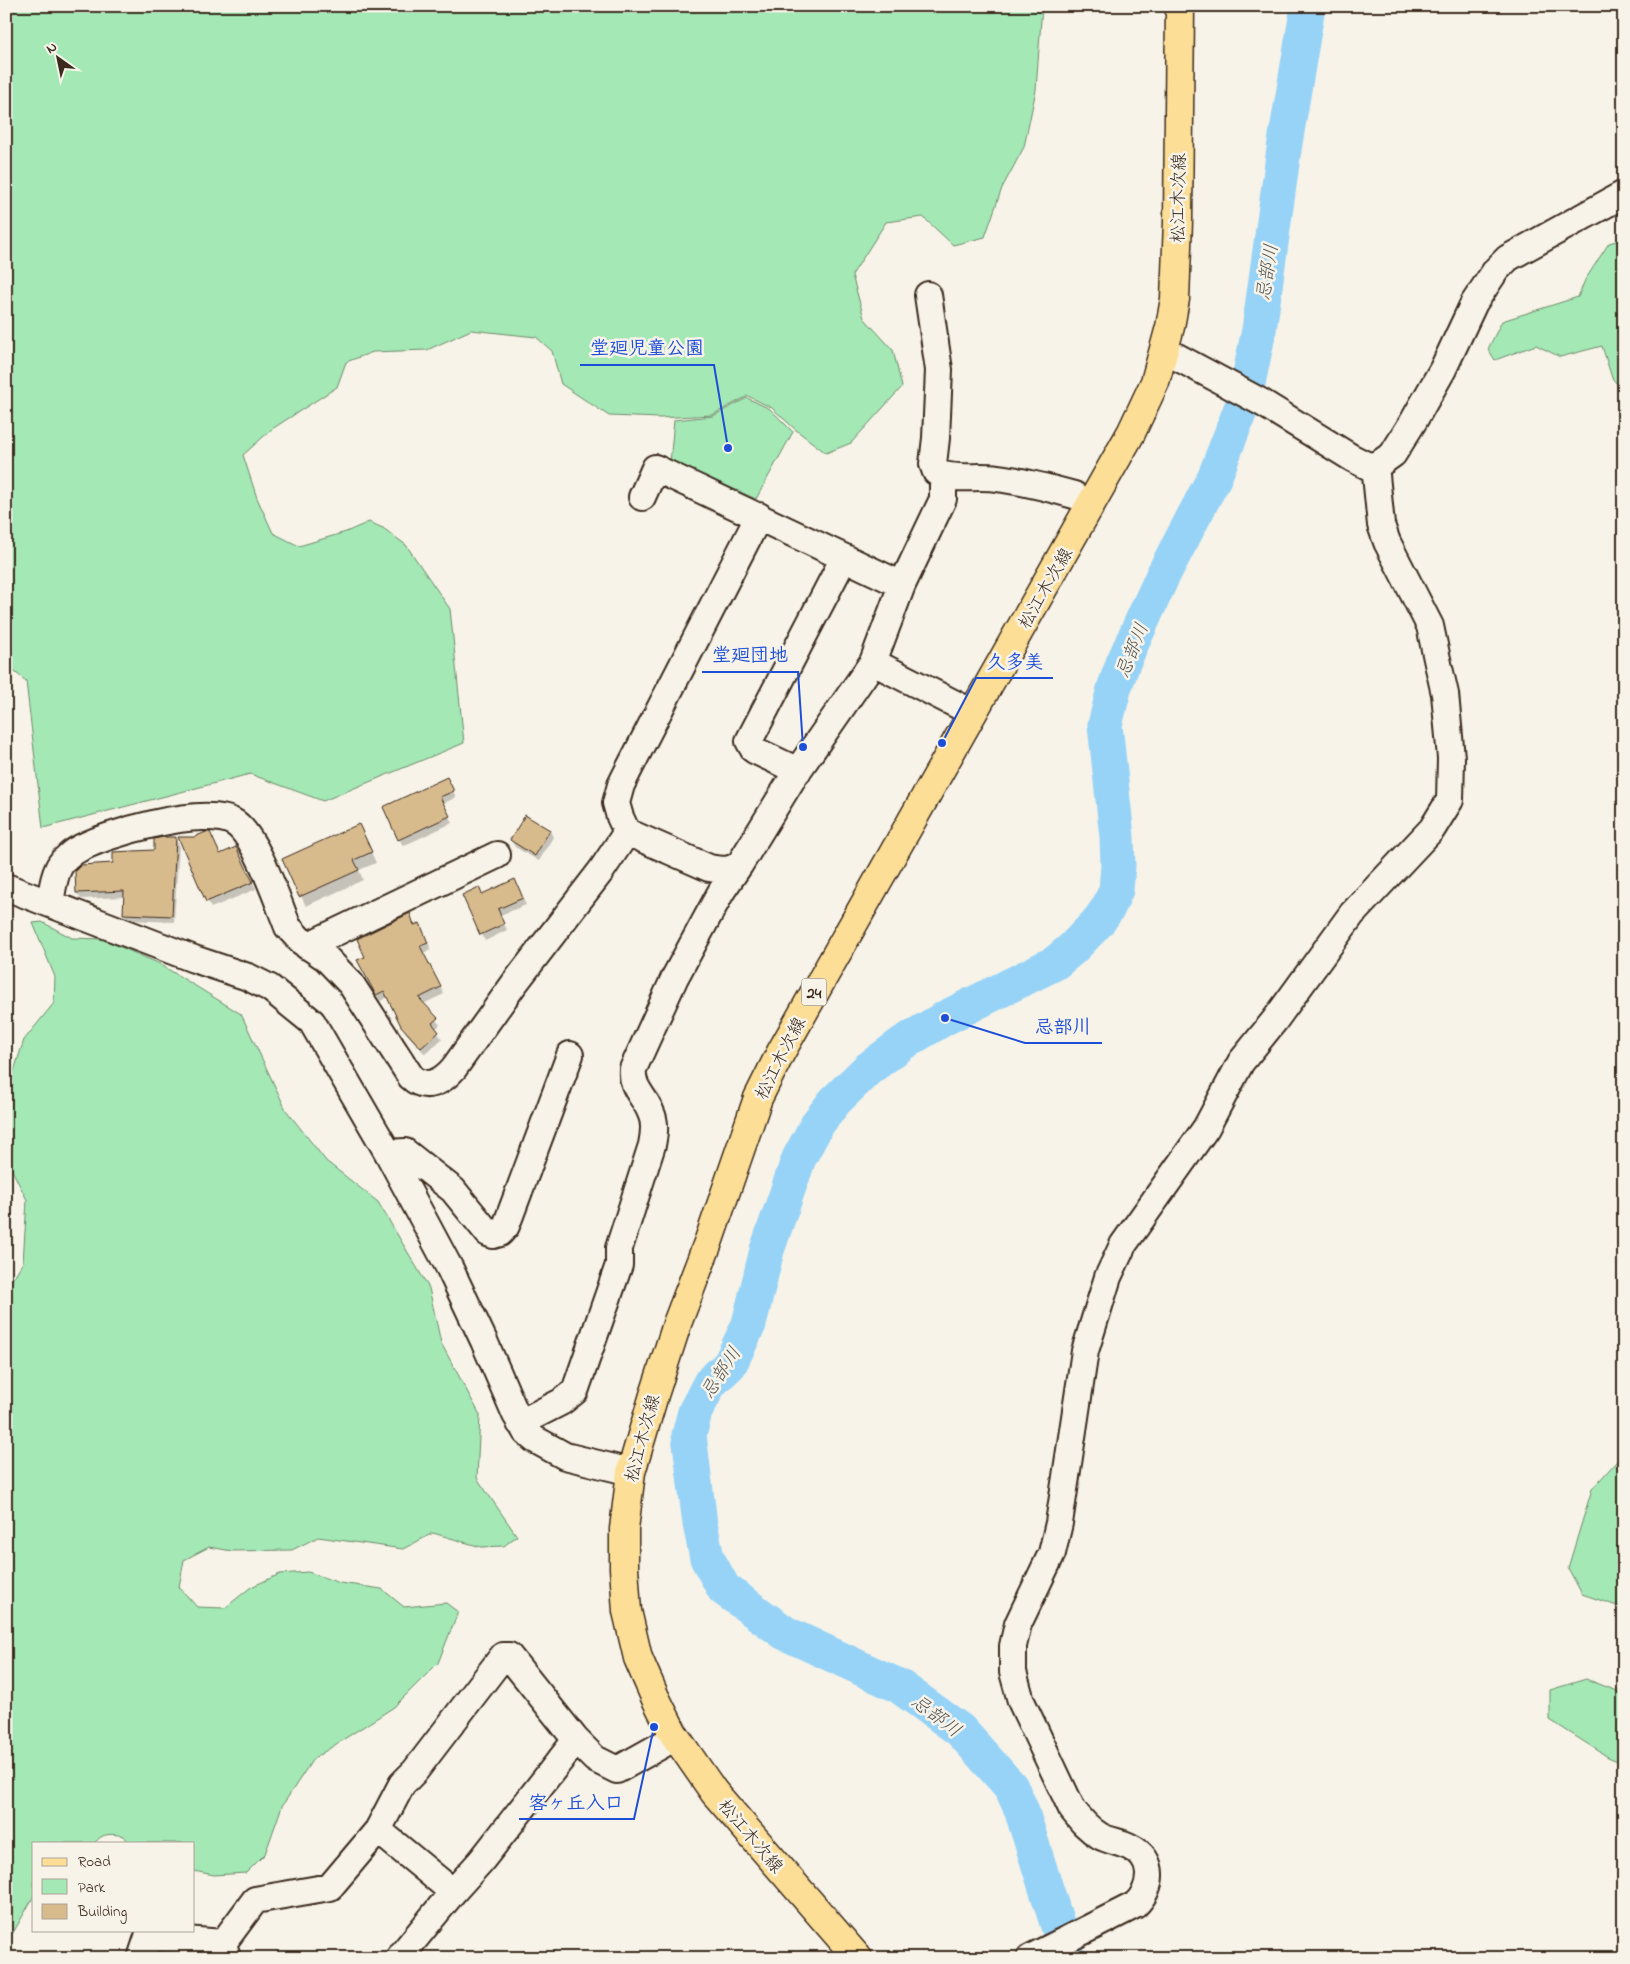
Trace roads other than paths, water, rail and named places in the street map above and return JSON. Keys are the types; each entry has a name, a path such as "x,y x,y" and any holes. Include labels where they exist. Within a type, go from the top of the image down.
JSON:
{"main road":[{"name":"松江木次線","path":"858,1958 714,1792 676,1737 654,1697 638,1658 628,1611 624,1568 624,1529 631,1472 678,1321 709,1240 758,1098 780,1052 1132,433 1155,382 1175,299 1180,6"}],"street":[{"path":"1164,350 1261,402 1352,458 1368,466 1379,464 1393,454 1413,422 1443,370 1474,303 1496,270 1508,258 1624,194"},
{"path":"928,295 939,370 939,399 933,464 936,472 943,477 979,476 997,478 1074,495"},
{"path":"1040,1953 1126,1911 1142,1898 1150,1879 1149,1867 1142,1856 1133,1848 1103,1838 1084,1824 1072,1809 1021,1701 1013,1672 1013,1646 1018,1624 1052,1553 1085,1351 1108,1277 1123,1246 1206,1128 1241,1062 1275,1020 1352,914 1432,829 1450,800 1451,758 1445,694 1436,651 1430,626 1387,542 1381,525 1375,465"},
{"path":"642,497 656,468 902,585"},
{"path":"520,1423 561,1402 575,1391 619,1265 619,1248 652,1145 654,1129 652,1114 632,1080 633,1069 675,977 720,892 740,864 798,771 873,662 902,585 943,499 943,477"},
{"path":"740,864 732,870 709,868 627,832 620,818 616,803 621,784 759,516"},
{"path":"798,771 754,750 748,740 844,558"},
{"path":"873,662 973,713"},
{"path":"50,904 55,880 61,864 73,852 94,842 174,820 201,816 220,817 234,822 244,831 254,846 288,927 293,934 326,958 351,984 411,1076 416,1082 424,1085 444,1079 454,1068 514,984 601,871 627,832"},
{"path":"307,946 497,855"},
{"path":"6,887 248,978 270,988 312,1022 388,1153 450,1269 520,1423 534,1439 565,1456 631,1472"},
{"path":"388,1153 405,1152 453,1190 488,1233 493,1235 500,1232 506,1226 570,1056"},
{"path":"141,1958 148,1937 223,1953 255,1900 330,1887 378,1830 402,1784 415,1771 503,1656 509,1656 576,1740 595,1759 617,1770 676,1737"},
{"path":"400,1958 576,1740"},
{"path":"378,1830 452,1892"}],"waterway":[{"name":"忌部川","path":"1068,1958 1021,1809 1011,1787 960,1730 899,1686 785,1633 724,1589 707,1558 700,1524 689,1435 695,1412 710,1383 730,1364 749,1324 767,1250 799,1158 818,1123 835,1101 868,1069 903,1043 945,1018 1055,963 1072,949 1098,922 1108,908 1116,890 1118,866 1117,837 1105,725 1123,663 1163,575 1215,476 1245,398 1259,330 1284,149 1308,6"}],"place":[{"name":"堂廻児童公園","path":"728,448"},
{"name":"久多美","path":"942,743"},
{"name":"堂廻団地","path":"803,747"},
{"name":"忌部川","path":"945,1018"},
{"name":"客ヶ丘入口","path":"654,1727"}]}
